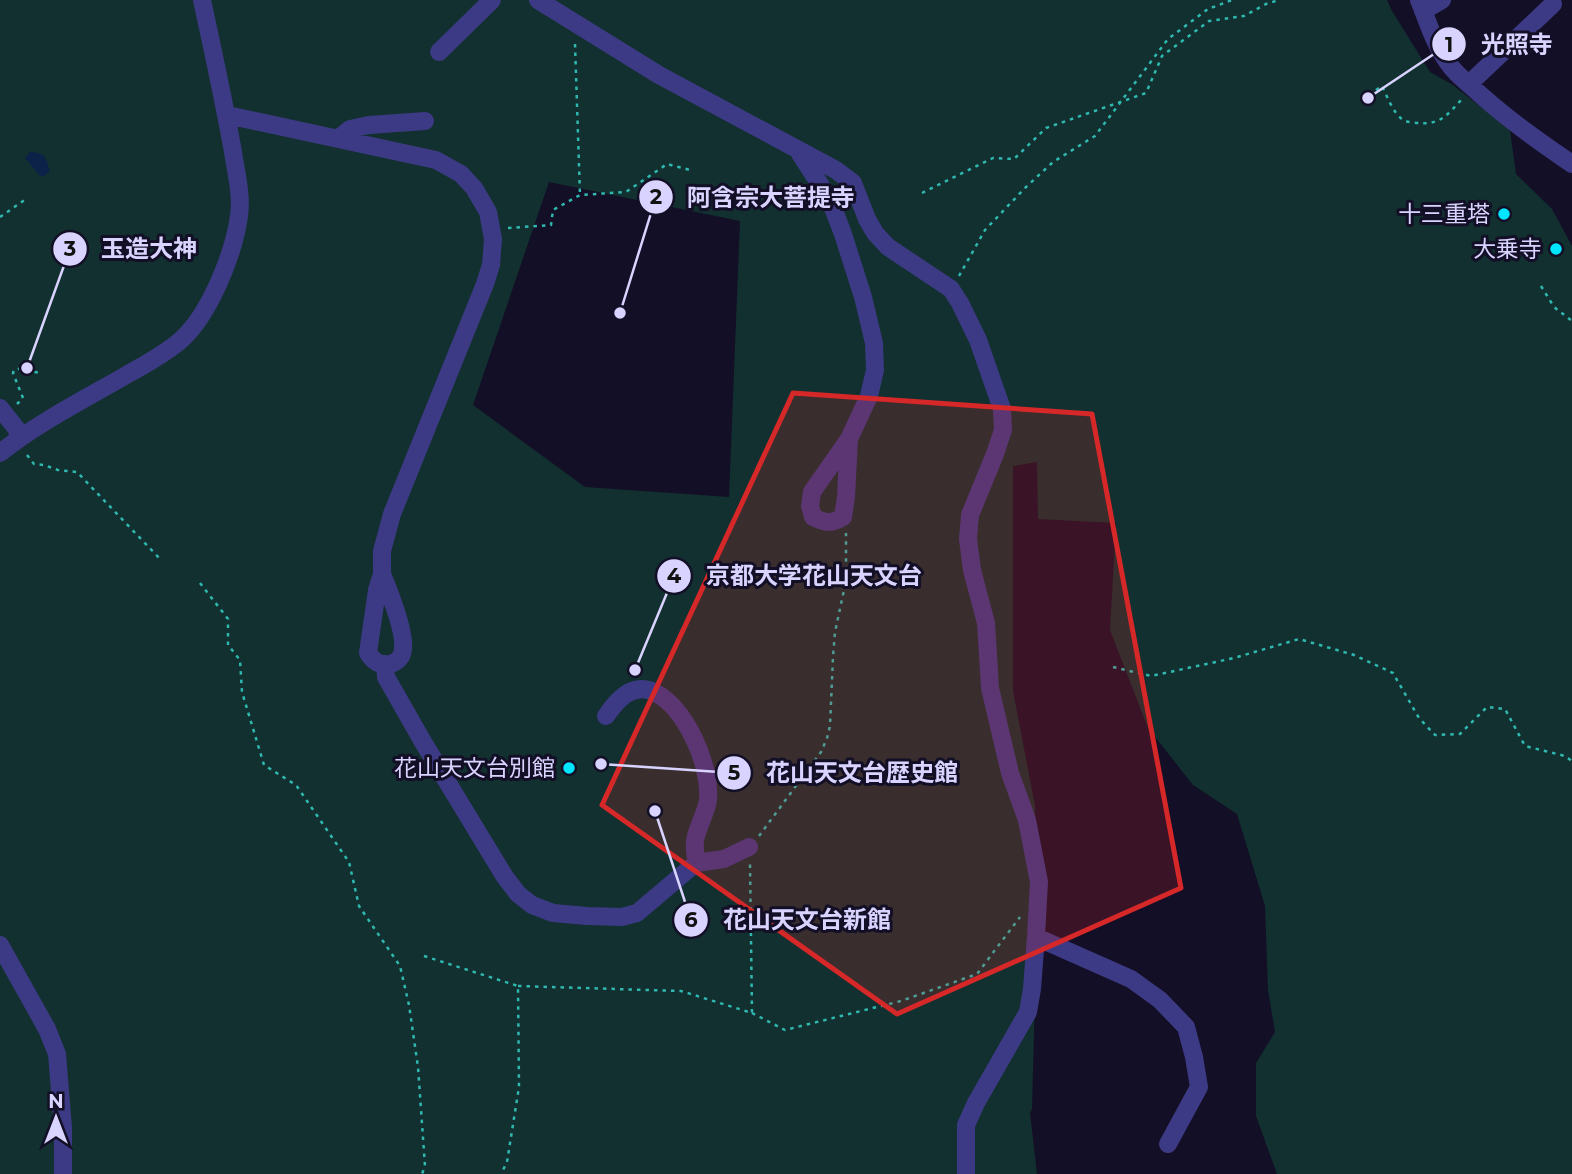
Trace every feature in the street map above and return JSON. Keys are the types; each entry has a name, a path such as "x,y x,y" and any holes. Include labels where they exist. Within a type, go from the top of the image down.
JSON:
{"street":[{"path":"11,444 152,360 182,339 199,318 215,291 231,251 240,214 227,115 202,0"},
{"path":"439,52 492,0"},
{"path":"538,0 659,75 836,170 853,183 875,233 888,247 951,289 978,340 1002,409 1003,429 970,515 968,539 972,570 986,623 990,688 1010,773 1027,820 1039,882 1037,937 1028,1012 966,1125 966,1174"},
{"path":"1442,0 1421,6 1427,25 1450,67 1530,136 1572,164"},
{"path":"1471,86 1553,4"},
{"path":"227,115 436,160 461,174 474,188 488,212 493,239 491,265 395,505 382,551 382,574 377,590 368,653 381,665 393,664 399,660 403,650 399,623 382,574"},
{"path":"338,139 350,129 369,125 425,121"},
{"path":"799,152 830,200 863,297 874,343 875,369 869,396 849,439 813,492 810,506 813,517 824,522 834,522 843,517 849,439"},
{"path":"0,408 16,428 11,444"},
{"path":"813,492 824,486 834,487 842,491 846,498"},
{"path":"385,664 386,677 505,877 518,894 532,905 553,913 622,917 637,913 696,863 724,859 749,848"},
{"path":"606,716 619,698 633,690 650,690 664,698 680,715 700,751 706,775 708,800 695,843 696,863"},
{"path":"1037,937 1131,979 1160,1000 1186,1027 1199,1087 1168,1144"},
{"path":"0,945 47,1029 57,1054 63,1128 63,1174"}],"path":[{"path":"951,289 985,230 1054,162 1095,136 1168,39 1208,9 1232,0"},
{"path":"922,193 993,158 1014,159 1046,128 1146,93 1162,56 1209,20 1244,16 1279,0"},
{"path":"575,23 580,195"},
{"path":"1376,90 1382,86 1394,110 1402,119 1427,124 1436,123 1444,117 1471,86"},
{"path":"491,229 551,225 553,210 580,195 626,192 667,164 690,170"},
{"path":"0,217 26,199"},
{"path":"1541,286 1554,307 1572,321"},
{"path":"21,400 23,398 14,370 41,372"},
{"path":"11,444 22,450 34,464 77,472 162,561"},
{"path":"752,1013 749,848 821,752 827,738 835,632 844,590 845,526"},
{"path":"200,583 228,619 228,645 240,660 242,692 264,765 296,785 349,862 359,906 400,966 418,1067 425,1166 422,1174"},
{"path":"1112,667 1151,676 1234,659 1300,639 1354,655 1393,673 1419,719 1435,736 1460,734 1487,707 1505,709 1525,746 1565,756 1572,761"},
{"path":"424,956 518,986 681,991 752,1013 785,1030 901,1001 977,974 1038,893"},
{"path":"501,1174 507,1163 519,1087 518,986"}],"highlighted area":[{"path":"793,393 1092,414 1181,888 897,1014 602,805"}],"green space":[{"path":"0,0 1387,0 1430,72 1453,85 1510,130 1516,174 1552,209 1572,246 1572,1174 1277,1174 1256,1116 1256,1063 1275,1032 1268,990 1265,906 1237,814 1193,785 1148,728 1110,630 1116,523 1038,519 1037,462 1013,466 1013,691 1035,806 1035,994 1030,1113 1037,1174 0,1174","holes":["549,182 740,221 729,497 585,487 473,405"]}],"water":[{"path":"30,152 40,153 46,159 50,171 44,176 40,176 25,158"}],"place":[{"name":"光照寺","path":"1368,98"},
{"name":"十三重塔","path":"1504,214"},
{"name":"大乗寺","path":"1556,249"},
{"name":"阿含宗大菩提寺","path":"620,313"},
{"name":"玉造大神","path":"27,368"},
{"name":"京都大学花山天文台","path":"635,670"},
{"name":"花山天文台歴史館","path":"601,764"},
{"name":"花山天文台別館","path":"569,768"},
{"name":"花山天文台新館","path":"655,811"}]}
